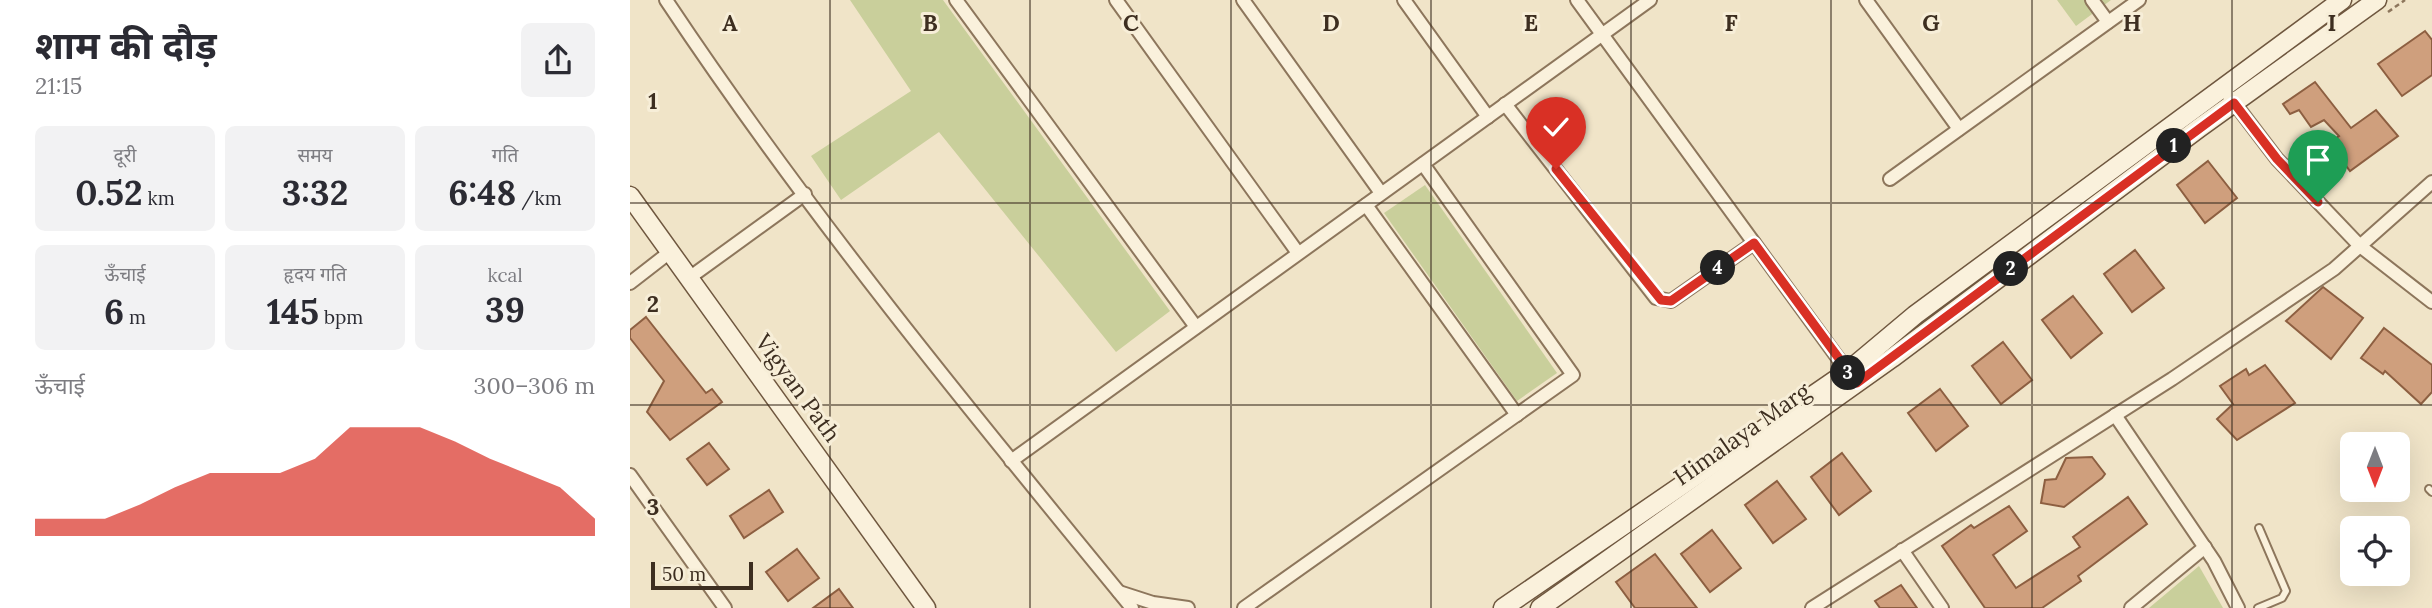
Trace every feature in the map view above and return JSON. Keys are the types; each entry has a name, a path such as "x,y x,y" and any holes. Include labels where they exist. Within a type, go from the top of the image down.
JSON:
{"main road":[{"name":"Himalaya Marg","path":"1503,608 1852,377 1915,315 2342,0"},
{"name":"Himalaya Marg","path":"1540,608 1852,377 2377,0"},
{"name":"Vigyan Path","path":"630,196 926,608"}],"street":[{"path":"666,0 733,101 1011,461 1132,608"},
{"path":"956,0 1196,327"},
{"path":"1116,0 1298,253"},
{"path":"1242,0 1381,193"},
{"path":"1404,0 1488,117"},
{"path":"1577,0 1852,377"},
{"path":"1011,461 1650,0"},
{"path":"1866,0 1959,130"},
{"path":"2092,0 2108,22"},
{"path":"1890,179 2139,0"},
{"path":"2221,87 2277,159 2360,246 2432,302"},
{"path":"1505,104 1656,298 1671,301 1754,243"},
{"path":"1244,608 1573,375 1423,164"},
{"path":"1812,608 2115,415 2334,268 2432,182"},
{"path":"689,278 805,194"},
{"path":"1366,205 1517,415"},
{"path":"630,283 670,252"},
{"path":"2115,415 2205,547 2238,608"},
{"path":"630,475 725,608"},
{"path":"2131,608 2205,547"},
{"path":"1902,550 1942,608"},
{"path":"1119,592 1153,603 1188,608"}],"lane":[{"path":"2258,608 2282,598 2286,591 2259,528"}],"green space":[{"path":"850,0 943,0 1170,311 1116,352 939,132 841,200 811,156 911,91"},
{"path":"2057,0 2111,0 2076,26"},
{"path":"1425,185 1557,373 1517,401 1384,213"},
{"path":"2199,566 2223,608 2149,608"}],"building":[{"path":"2425,31 2432,40 2432,75 2402,96 2378,64"},
{"path":"2315,82 2351,128 2376,110 2398,136 2350,171 2329,143 2339,136 2324,120 2311,127 2299,110 2290,114 2283,104"},
{"path":"2208,161 2237,198 2205,223 2177,185"},
{"path":"2135,250 2164,288 2132,312 2104,274"},
{"path":"2323,287 2363,318 2331,359 2286,321"},
{"path":"2073,296 2102,333 2071,358 2042,320"},
{"path":"646,317 706,393 712,389 722,402 670,440 647,412 664,381 630,338 630,330"},
{"path":"2384,328 2432,365 2432,392 2421,404 2385,371 2383,374 2361,358"},
{"path":"2003,342 2032,380 2001,404 1972,366"},
{"path":"2265,365 2295,403 2237,440 2217,419 2233,404 2220,386 2246,369 2249,375"},
{"path":"1940,389 1968,426 1936,451 1908,413"},
{"path":"709,443 729,469 707,485 687,459"},
{"path":"1842,453 1871,491 1839,515 1811,477"},
{"path":"2092,457 2105,474 2102,478 2064,507 2041,503 2045,480 2056,479 2066,458"},
{"path":"1777,481 1806,519 1773,543 1745,505"},
{"path":"769,490 783,512 744,538 730,516"},
{"path":"2128,497 2147,524 2078,576 2081,581 2042,608 1985,608 1942,546 1971,525 1974,528 2009,506 2027,531 1993,555 2016,588 2080,547 2073,537"},
{"path":"1712,530 1741,568 1710,592 1681,554"},
{"path":"797,549 819,578 788,601 766,572"},
{"path":"1655,554 1697,608 1635,608 1616,582"},
{"path":"1901,585 1917,608 1880,608 1875,601"},
{"path":"839,589 853,608 813,608"}],"route":[{"path":"1556,169 1656,298 1661,300 1671,301 1754,243 1857,383 2234,103 2277,159 2318,202"}]}
